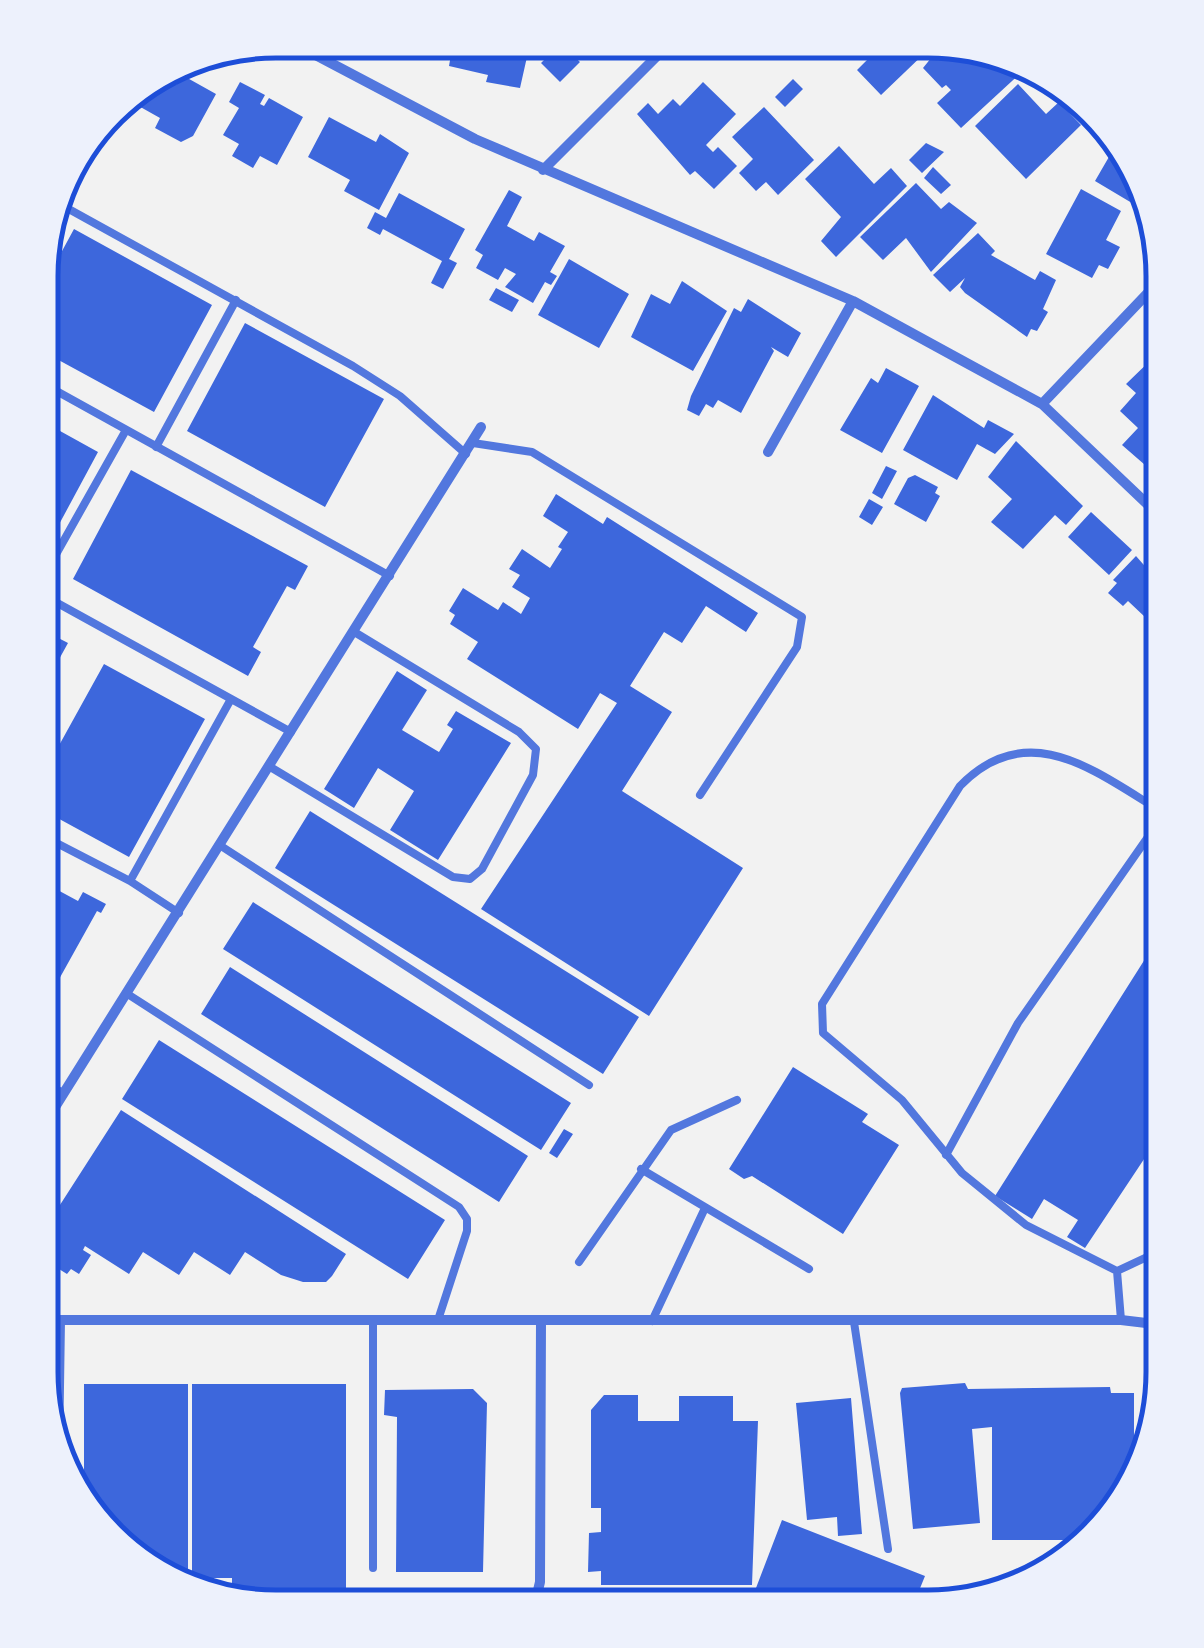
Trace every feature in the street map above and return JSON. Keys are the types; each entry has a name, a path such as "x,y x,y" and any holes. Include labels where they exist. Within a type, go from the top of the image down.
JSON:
{"street":[{"path":"322,58 542,170 853,301 1042,404 1146,503"},
{"path":"542,170 655,58"},
{"path":"1042,404 1146,295"},
{"path":"768,452 853,301"},
{"path":"58,1101 272,768 481,427"},
{"path":"61,1320 1146,1323"},
{"path":"538,1590 540,1320"}],"lane":[{"path":"68,209 400,396 466,454"},
{"path":"156,446 236,300"},
{"path":"58,392 390,576"},
{"path":"58,552 126,430"},
{"path":"473,443 532,452 802,617 797,646 700,795"},
{"path":"58,603 291,732"},
{"path":"272,768 453,876 470,879 482,869 534,774 536,749 519,732 356,633"},
{"path":"130,882 231,699"},
{"path":"1117,1271 1026,1225 946,1154 902,1100 824,1032 822,1004 960,786 991,761 1008,755 1044,753 1069,757 1146,802"},
{"path":"946,1154 1018,1023 1146,839"},
{"path":"58,845 180,913"},
{"path":"221,846 589,1085"},
{"path":"126,993 459,1207 467,1220 467,1231 438,1320"},
{"path":"58,1090 63,1093"},
{"path":"579,1262 671,1130 736,1100"},
{"path":"641,1169 809,1269"},
{"path":"652,1321 705,1208"},
{"path":"1117,1271 1146,1257"},
{"path":"1117,1271 1121,1320"},
{"path":"60,1404 61,1320"},
{"path":"373,1320 373,1568"},
{"path":"854,1322 888,1549"}],"building":[{"path":"450,58 527,58 520,88 486,82 488,75 449,66"},
{"path":"546,58 576,58 580,62 560,82 541,63"},
{"path":"920,58 881,95 857,70 868,59"},
{"path":"931,58 957,59 1017,76 961,128 937,103 951,90 946,85 942,88 923,68"},
{"path":"186,77 216,94 193,136 181,142 155,128 160,118 139,106 166,87"},
{"path":"793,79 803,89 785,107 775,97"},
{"path":"240,82 265,95 260,104 264,106 269,98 303,117 277,165 260,156 253,168 232,156 239,144 223,135 239,108 229,102"},
{"path":"703,82 736,114 706,145 713,152 718,147 737,166 714,189 695,171 690,175 637,114 648,103 658,114 673,99 680,106"},
{"path":"1018,84 1046,114 1059,102 1081,125 1026,179 975,126"},
{"path":"764,107 814,160 778,195 766,182 756,191 739,173 753,159 732,137"},
{"path":"329,117 376,142 380,134 409,153 379,210 344,191 350,180 308,157"},
{"path":"926,143 944,152 922,173 909,160"},
{"path":"839,146 874,184 891,168 907,186 836,257 821,241 841,217 805,179"},
{"path":"1110,155 1135,205 1095,181"},
{"path":"933,167 951,185 941,194 924,178"},
{"path":"916,183 941,209 949,202 977,223 931,272 906,238 883,260 860,237"},
{"path":"1081,189 1121,211 1106,240 1120,247 1108,269 1099,265 1092,278 1046,254"},
{"path":"509,190 522,197 507,226 534,241 539,232 565,246 550,272 557,276 551,285 545,282 533,303 505,287 516,274 505,268 498,280 476,268 483,255 475,250"},
{"path":"399,193 465,229 449,259 457,263 443,289 431,283 442,261 383,229 380,235 367,228 375,212 386,218"},
{"path":"74,229 212,305 154,412 58,360 59,257"},
{"path":"978,233 995,251 991,255 1035,280 1040,271 1056,280 1043,309 1048,312 1037,331 1031,329 1027,337 965,293 960,287 965,278 950,292 933,275"},
{"path":"569,259 629,294 599,348 538,315"},
{"path":"682,281 727,311 693,371 631,337 651,294 670,304"},
{"path":"496,288 519,300 512,312 489,300"},
{"path":"748,299 801,333 788,357 771,347 774,351 741,413 718,400 713,408 706,404 699,416 687,410 691,396 734,308 741,312"},
{"path":"245,323 384,399 325,507 187,431"},
{"path":"1146,365 1145,465 1122,445 1138,428 1120,411 1136,393 1126,384"},
{"path":"886,368 919,386 882,453 840,430 871,378 878,383"},
{"path":"933,395 984,428 988,420 1014,434 995,454 977,444 957,480 903,450"},
{"path":"58,430 98,452 58,526"},
{"path":"1016,441 1083,506 1066,525 1055,515 1023,549 991,522 1012,499 988,477"},
{"path":"886,466 897,471 882,499 872,493"},
{"path":"131,470 308,566 295,590 287,586 253,647 261,652 248,676 73,579"},
{"path":"915,475 938,487 935,493 940,496 926,522 894,504 908,478"},
{"path":"556,494 603,524 607,517 758,613 746,632 706,606 682,643 664,632 630,686 672,712 622,791 743,868 649,1016 481,909 617,703 600,693 578,729 467,659 478,642 450,624 455,615 449,611 463,588 498,610 503,602 521,614 530,598 512,587 520,575 509,569 522,549 550,568 562,549 558,547 568,532 543,516"},
{"path":"869,499 883,507 872,525 859,517"},
{"path":"1091,512 1132,550 1109,575 1068,537"},
{"path":"1136,556 1146,567 1146,618 1128,601 1123,606 1108,593 1117,583 1113,580"},
{"path":"58,638 68,643 58,661"},
{"path":"104,664 205,719 129,857 58,818 58,747"},
{"path":"397,671 427,690 402,730 439,752 453,729 447,725 456,711 511,743 438,860 390,830 414,791 378,768 354,808 324,789"},
{"path":"310,811 639,1017 603,1074 275,868"},
{"path":"58,890 78,901 83,892 106,904 101,913 97,911 58,981"},
{"path":"253,902 571,1103 541,1150 223,949"},
{"path":"1146,957 1146,1156 1085,1248 1067,1237 1078,1220 1044,1199 1032,1219 995,1196"},
{"path":"230,967 528,1156 499,1202 201,1014"},
{"path":"159,1040 445,1220 408,1279 122,1099"},
{"path":"793,1067 868,1114 862,1122 899,1145 843,1234 752,1176 744,1179 729,1169"},
{"path":"121,1110 346,1254 326,1282 303,1282 281,1275 245,1252 230,1275 194,1252 179,1275 143,1252 129,1274 85,1246 83,1250 91,1255 79,1274 71,1269 67,1274 58,1268 58,1208"},
{"path":"564,1129 573,1134 557,1158 549,1153"},
{"path":"965,1383 968,1389 1110,1387 1111,1393 1134,1393 1134,1445 1110,1494 1067,1540 992,1540 992,1427 972,1429 980,1523 913,1529 902,1388"},
{"path":"84,1384 188,1384 188,1572 154,1554 132,1536 94,1494 84,1476"},
{"path":"192,1384 346,1384 346,1590 247,1589 232,1586 232,1578 203,1578 192,1574"},
{"path":"473,1389 487,1403 483,1572 396,1572 397,1417 384,1415 385,1390"},
{"path":"604,1395 638,1395 638,1421 679,1421 679,1396 733,1396 733,1421 758,1421 752,1585 601,1585 601,1571 588,1572 589,1533 601,1532 601,1508 591,1508 591,1410"},
{"path":"851,1398 862,1534 838,1536 837,1517 807,1520 796,1403"},
{"path":"782,1520 925,1576 919,1590 756,1588"}]}
